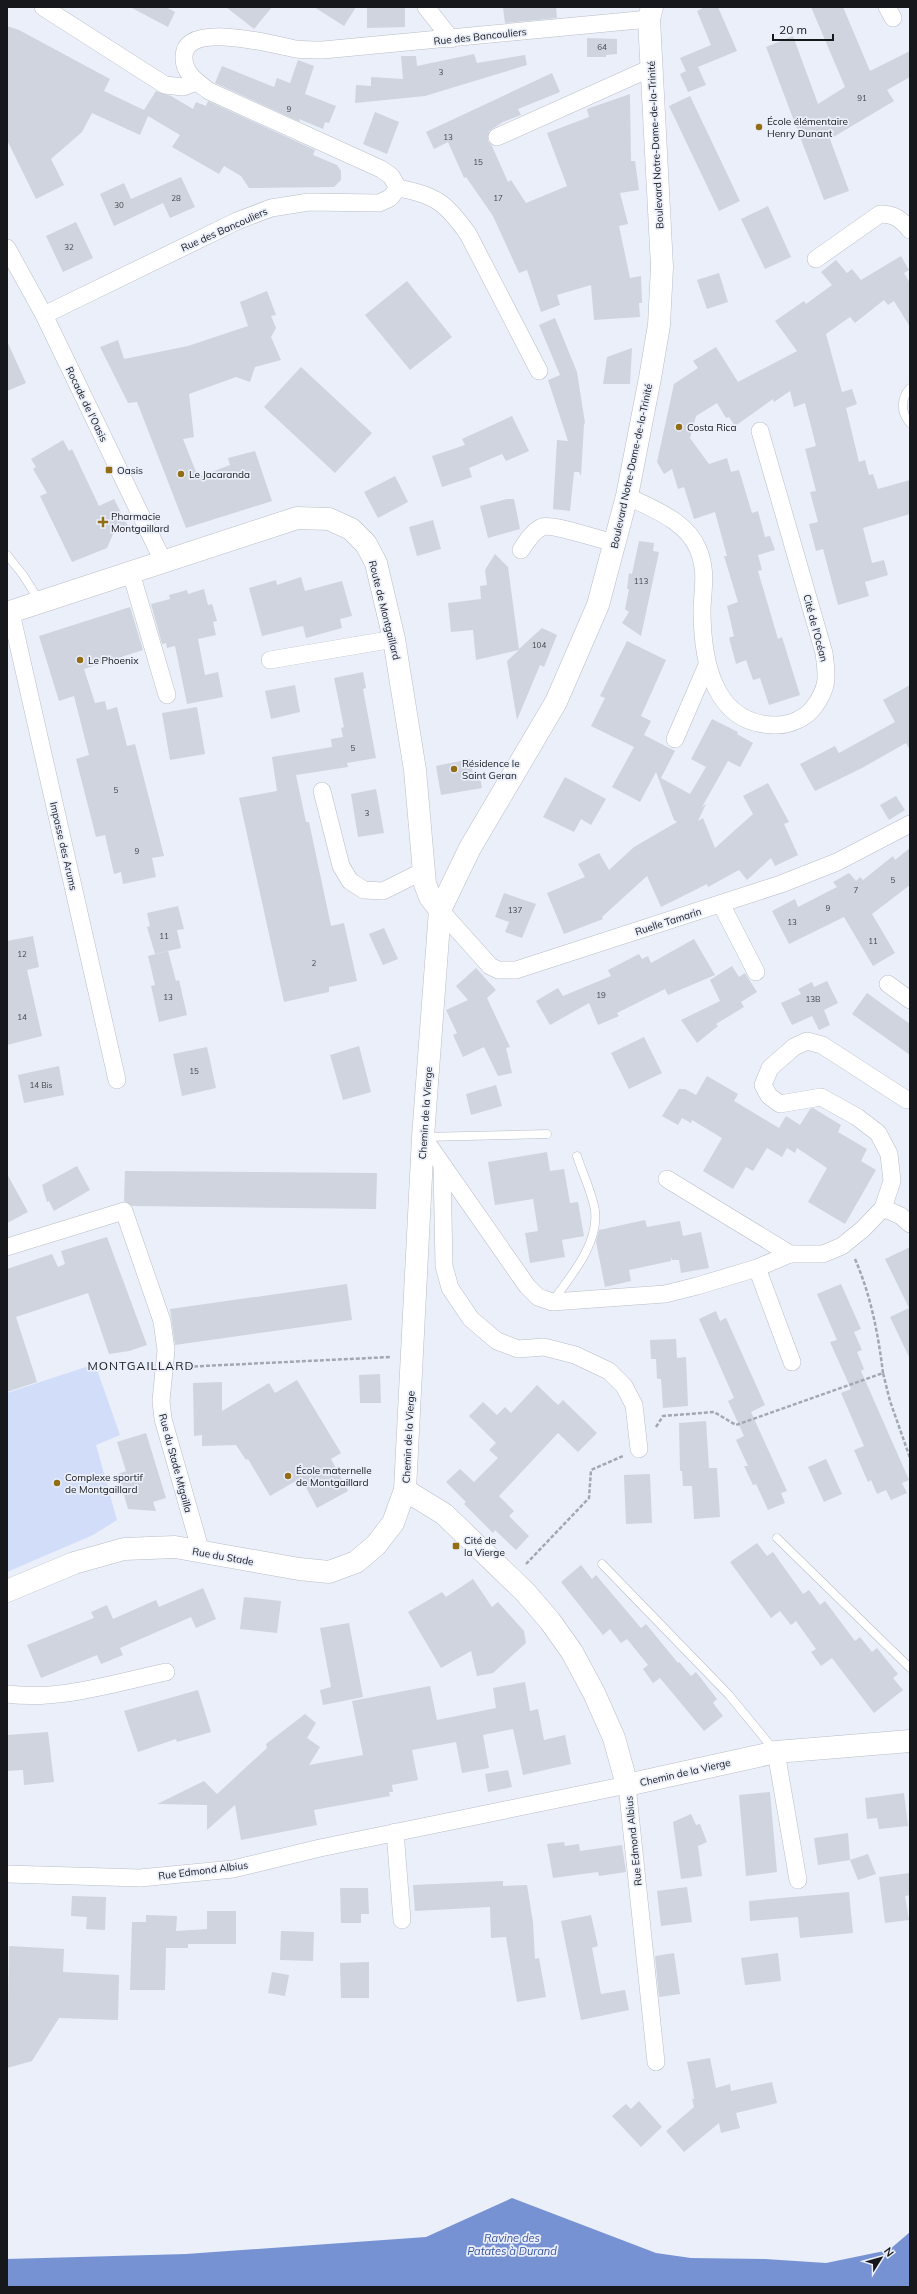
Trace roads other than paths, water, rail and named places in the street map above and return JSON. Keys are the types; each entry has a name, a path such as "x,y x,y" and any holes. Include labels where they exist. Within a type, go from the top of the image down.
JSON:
{"street":[{"path":"43,7 165,85 183,87 196,82"},
{"path":"426,7 451,39"},
{"name":"Rue des Bancouliers","path":"44,316 237,221 271,208 309,202 379,203 390,198 398,188 391,176 381,169 209,90 196,82 187,72 184,60 184,51 196,41 214,36 298,49 323,50 451,39 650,13"},
{"name":"Boulevard Notre-Dame-de-la-Trinité","path":"440,910 470,848 556,702 598,605 627,496 659,325 662,268 651,68 650,13"},
{"path":"497,137 651,68"},
{"path":"398,188 436,198 455,216 468,234 539,371"},
{"path":"816,259 880,214 891,214 903,221 910,230"},
{"name":"Rocade de l'Oasis","path":"7,248 44,316 164,563"},
{"name":"Cité de l'Océan","path":"627,496 672,519 687,532 698,548 704,564 705,580 702,607 707,665 721,698 739,717 762,725 781,725 797,720 812,710 824,694 826,674 824,652 760,431"},
{"name":"Route de Montgaillard","path":"9,613 297,518 318,518 340,522 352,529 366,544 376,563 394,639 415,770 423,871 430,897 440,910"},
{"path":"521,550 534,533 542,527 553,527 614,543"},
{"path":"131,573 167,695"},
{"name":"Impasse des Arums","path":"9,613 117,1080"},
{"path":"270,660 394,639"},
{"name":"Cité de l'Océan","path":"675,739 707,665"},
{"path":"322,791 341,866 350,881 364,890 383,891 423,871"},
{"name":"Ruelle Tamarin","path":"440,910 490,966 508,971 516,970 781,884 837,862 910,824"},
{"path":"721,904 756,972"},
{"name":"Chemin de la Vierge","path":"440,910 422,1137 405,1490 444,1514 511,1578 550,1621 572,1652 594,1693 614,1738 627,1785 776,1752 910,1741"},
{"path":"888,984 910,1000"},
{"path":"422,1137 527,1286 538,1297 552,1302 665,1294 757,1268 790,1254 823,1254 847,1242 863,1229 882,1208 892,1181 889,1154 878,1133 857,1117 821,1097 780,1104 769,1096 763,1085 770,1068 794,1046 807,1041 822,1045 906,1100"},
{"path":"442,1165 444,1266 450,1288 471,1319 497,1341 518,1349 544,1347 576,1355 609,1371 624,1386 634,1405 639,1449"},
{"path":"667,1179 790,1254"},
{"path":"882,1208 901,1216 910,1224"},
{"name":"Rue du Stade Mtgailla","path":"7,1247 124,1211 162,1321 166,1350 161,1400 163,1419 200,1552"},
{"path":"757,1268 792,1362"},
{"name":"Rue du Stade","path":"7,1591 74,1563 124,1549 175,1547 299,1569 329,1572 356,1562 376,1545 393,1523 405,1490"},
{"path":"7,1694 22,1696 59,1694 166,1672"},
{"path":"776,1752 798,1880"},
{"name":"Rue Edmond Albius","path":"7,1874 140,1878 233,1868 395,1832 627,1785 656,2062"},
{"path":"395,1832 402,1920"}],"lane":[{"path":"910,388 904,395 902,403 910,423"},
{"path":"7,555 23,575 40,603"},
{"path":"422,1137 547,1134"},
{"path":"552,1302 578,1265 591,1242 595,1212 577,1156"},
{"path":"777,1538 910,1668"},
{"path":"602,1564 729,1695 776,1752"}],"water":[{"name":"Ravine des Patates à Durand","path":"512,2198 656,2253 691,2258 765,2259 826,2263 889,2250 910,2232 910,2287 7,2287 7,2259 186,2254 426,2237"}],"place":[{"name":"École élémentaire Henry Dunant","path":"759,127"},
{"name":"Costa Rica","path":"679,427"},
{"name":"Oasis","path":"109,470"},
{"name":"Le Jacaranda","path":"181,474"},
{"name":"Pharmacie Montgaillard","path":"103,522"},
{"name":"Le Phoenix","path":"80,660"},
{"name":"Résidence le Saint Geran","path":"454,769"},
{"name":"École maternelle de Montgaillard","path":"288,1476"},
{"name":"Complexe sportif de Montgaillard","path":"57,1483"},
{"name":"Cité de la Vierge","path":"456,1546"}],"district":[{"name":"MONTGAILLARD","path":"141,1366"}]}
